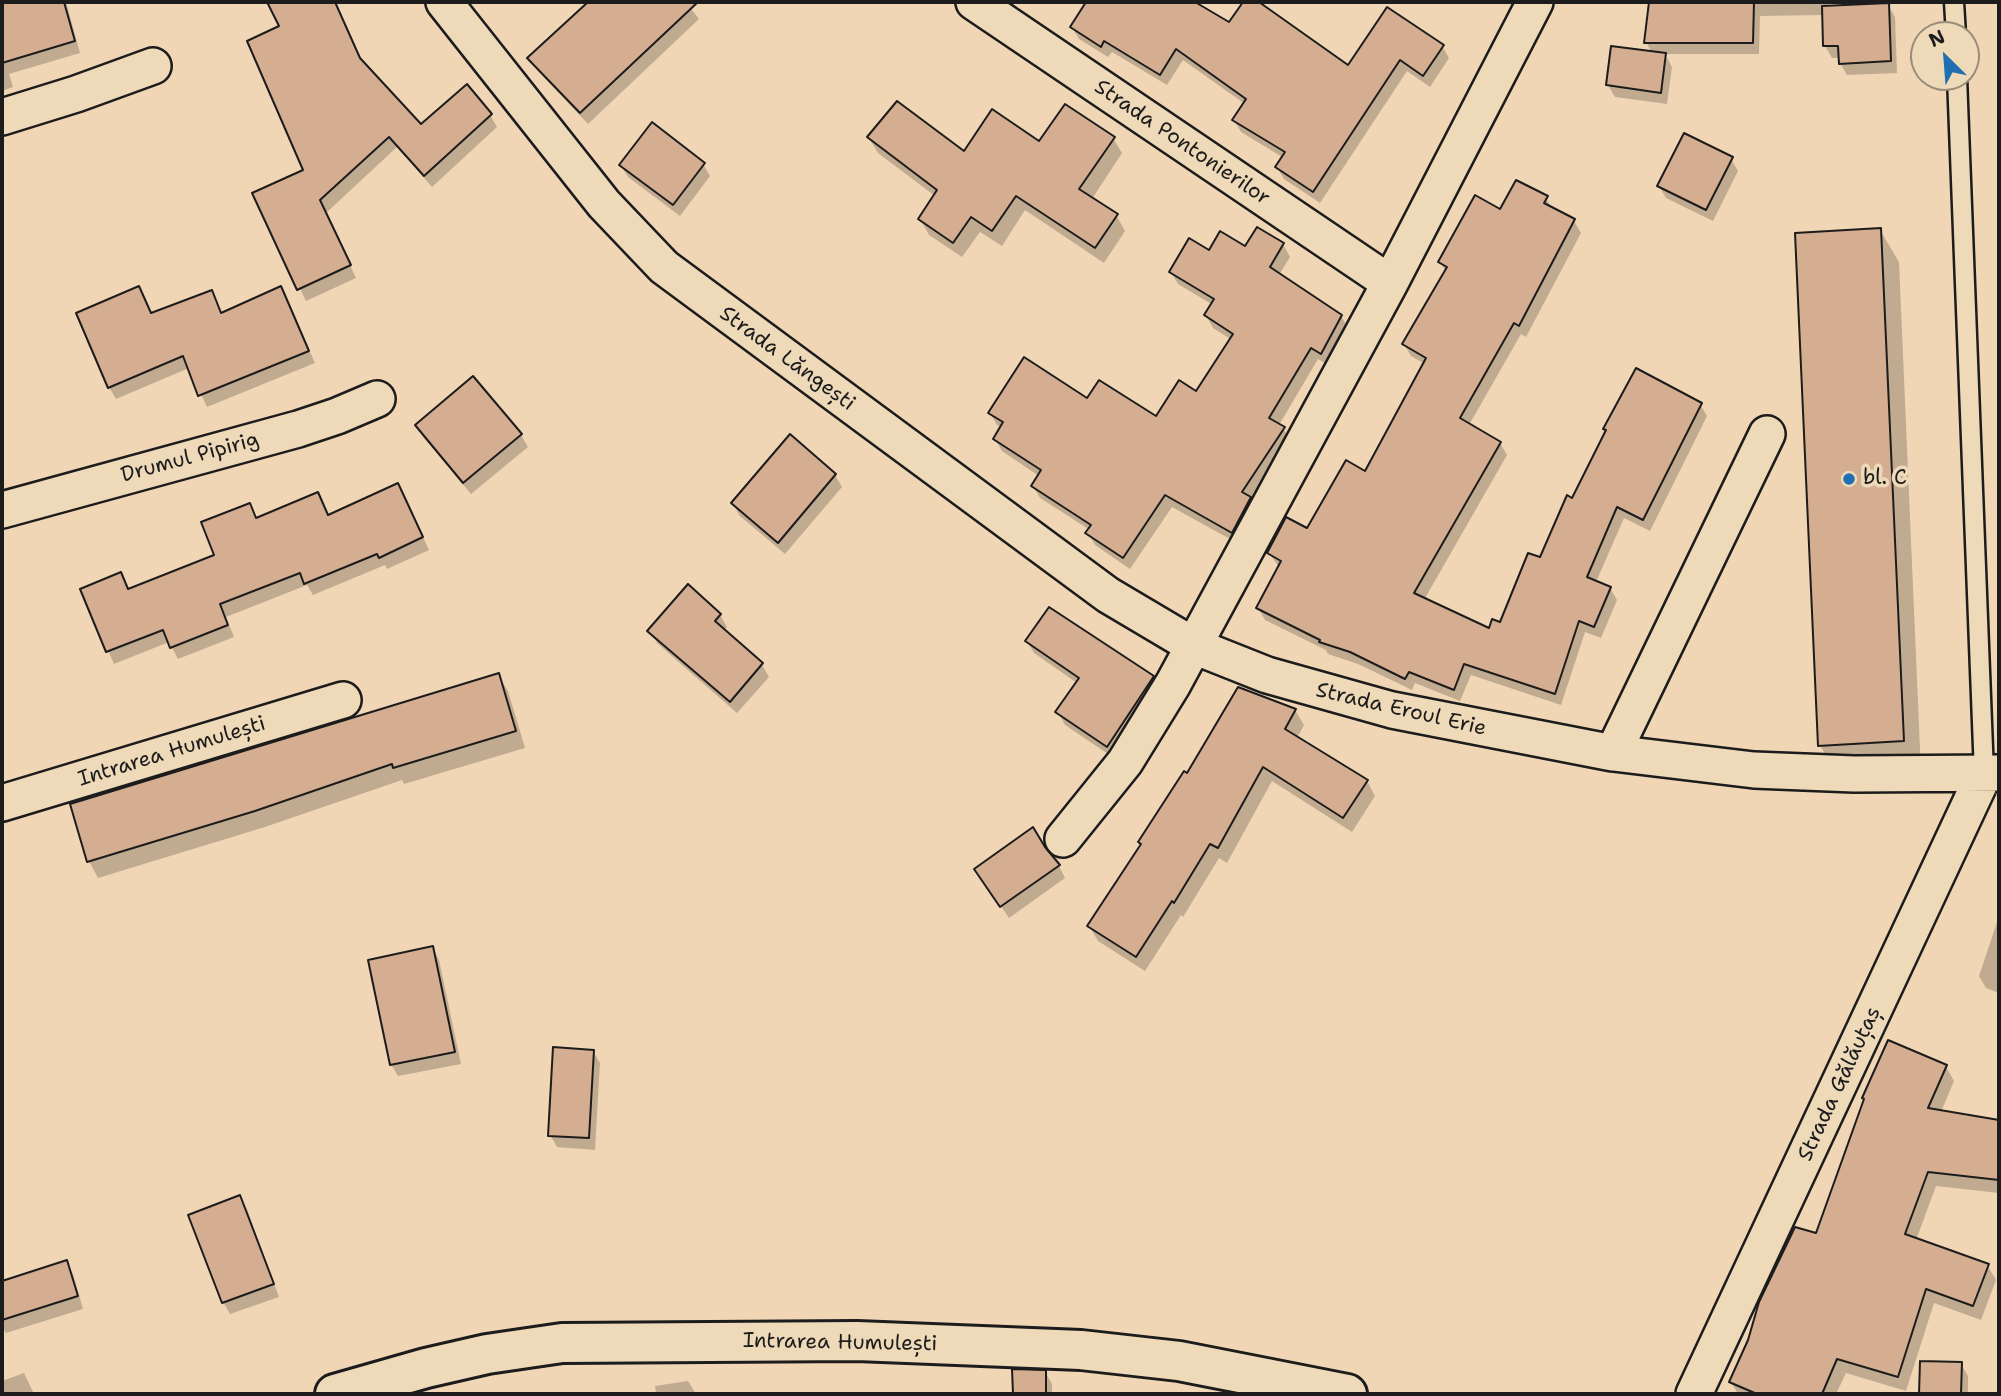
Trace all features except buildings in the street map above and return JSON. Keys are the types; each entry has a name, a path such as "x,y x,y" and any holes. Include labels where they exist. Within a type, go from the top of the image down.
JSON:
{"street":[{"name":"Strada Lăngești","path":"444,2 604,204 664,267 1108,595 1194,646"},
{"name":"Strada Pontonierilor","path":"974,2 1391,283"},
{"path":"1063,839 1125,762 1194,646 1391,283 1535,2"},
{"path":"2,117 153,66"},
{"name":"Drumul Pipirig","path":"2,510 298,429 377,399"},
{"path":"1613,753 1767,434"},
{"name":"Strada Eroul Erie","path":"1194,646 1267,675 1392,710 1613,753 1754,770 1854,774 1992,774"},
{"name":"Intrarea Humulești","path":"2,803 343,700"},
{"name":"Strada Gălăuțaș","path":"1694,1394 1992,774"},
{"name":"Intrarea Humulești","path":"335,1394 487,1354 562,1343 858,1341 1105,1353 1179,1361 1347,1394"}],"lane":[{"path":"1954,2 1955,21"},
{"path":"1958,91 1992,774"}],"place":[{"name":"bl. C","path":"1849,479"}]}
